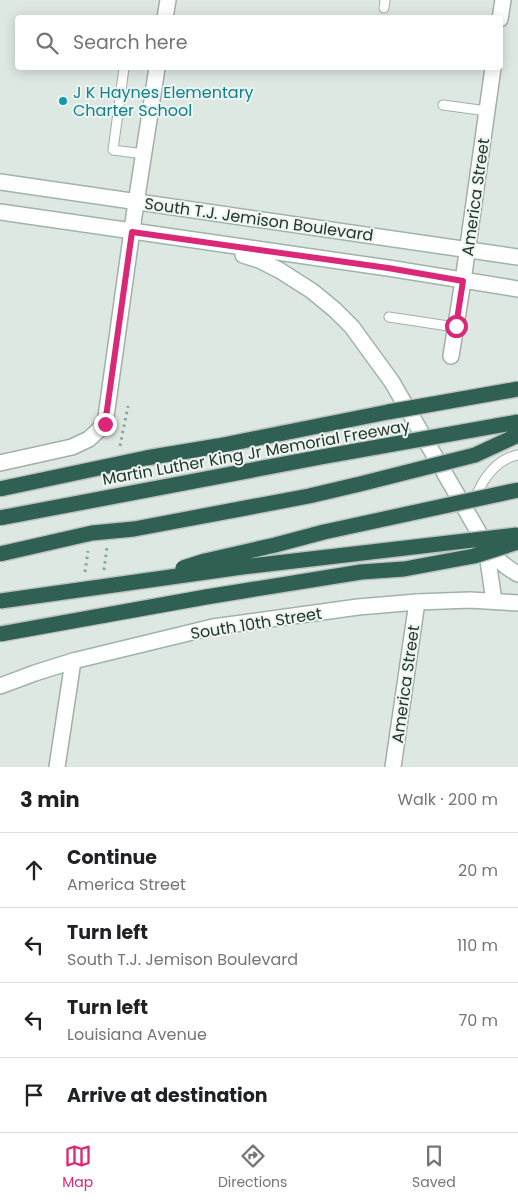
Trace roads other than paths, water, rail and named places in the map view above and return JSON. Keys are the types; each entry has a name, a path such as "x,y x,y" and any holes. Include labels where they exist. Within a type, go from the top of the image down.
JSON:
{"highway":[{"path":"0,489 146,458 518,389"},
{"name":"Martin Luther King Jr Memorial Freeway","path":"0,518 311,458 518,422"},
{"path":"0,554 92,533 134,529 309,496 475,455 518,435"},
{"path":"136,582 205,561 324,532 518,490"},
{"path":"0,601 251,566 518,535"},
{"path":"0,634 206,597 361,572 404,569 474,556 518,542"}],"main road":[{"path":"166,15 168,0"},
{"path":"501,15 503,0"},
{"path":"0,462 72,447 89,439 105,424 157,70"},
{"name":"America Street","path":"451,356 493,70"},
{"name":"South T.J. Jemison Boulevard","path":"0,182 518,256"},
{"name":"South T.J. Jemison Boulevard","path":"0,212 388,268 518,289"},
{"path":"208,243 259,260 279,270 312,291 336,310 352,327 392,382 486,545 496,559 518,574"},
{"path":"486,545 494,601"},
{"name":"South 10th Street","path":"0,686 73,661 213,627 358,607 417,602 470,600 518,603"},
{"name":"America Street","path":"393,767 417,602"},
{"path":"57,767 73,661"}],"lane":[{"path":"124,70 113,150 144,154"},
{"path":"443,105 487,111"},
{"path":"389,316 456,326"},
{"path":"462,503 477,495 487,476 495,466 503,460 518,456"}],"place":[{"name":"J K Haynes Elementary Charter School","path":"63,101"}]}
